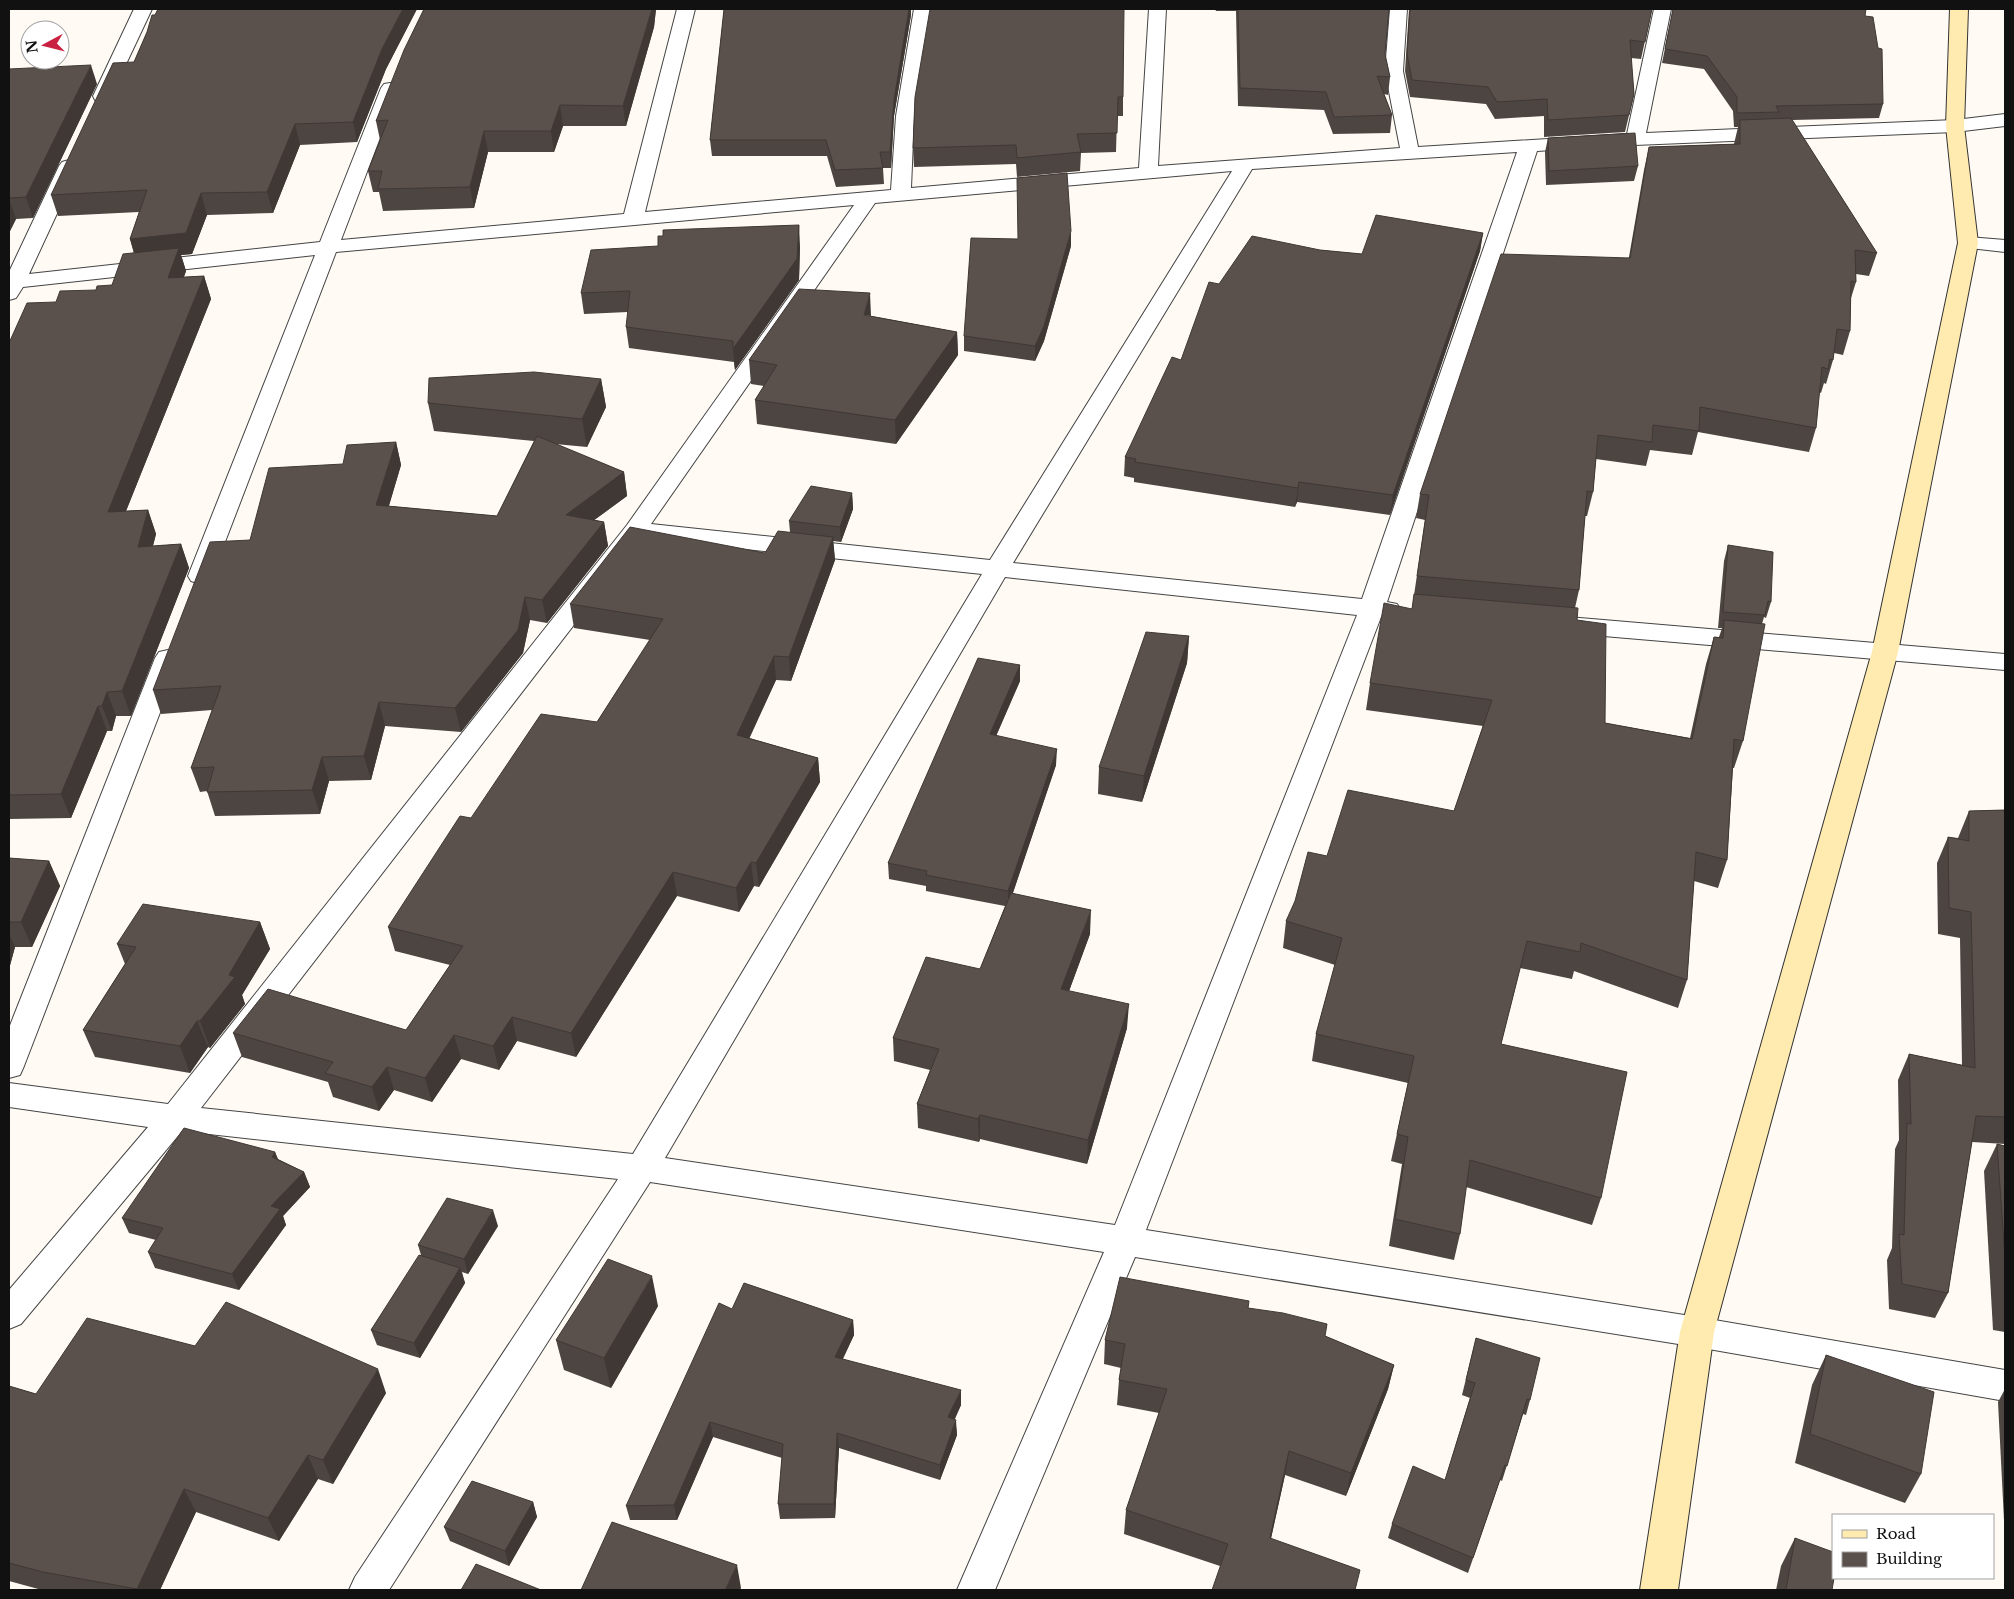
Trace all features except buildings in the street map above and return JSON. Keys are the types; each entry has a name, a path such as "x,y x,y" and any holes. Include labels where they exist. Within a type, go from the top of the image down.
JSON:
{"main road":[{"path":"1659,1590 1697,1332 1885,652 1968,243 1956,126 1959,9"}],"street":[{"path":"93,114 143,9"},
{"path":"633,219 686,9"},
{"path":"901,194 905,116 922,9"},
{"path":"1148,173 1158,9"},
{"path":"1398,9 1394,71 1410,153"},
{"path":"1635,139 1662,9"},
{"path":"190,601 397,70"},
{"path":"11,285 328,247 1246,164 1635,139 1956,126 2005,120"},
{"path":"976,1590 1124,1241 1372,608 1529,145"},
{"path":"11,285 77,149"},
{"path":"368,1590 642,1168 997,569 1246,164"},
{"path":"9,1314 175,1118 635,530 870,197"},
{"path":"1968,243 2005,246"},
{"path":"635,530 1411,612"},
{"path":"1549,624 2005,662"},
{"path":"9,1066 176,638"},
{"path":"9,1095 175,1118 642,1168 1124,1241 1697,1332 2005,1386"}]}
